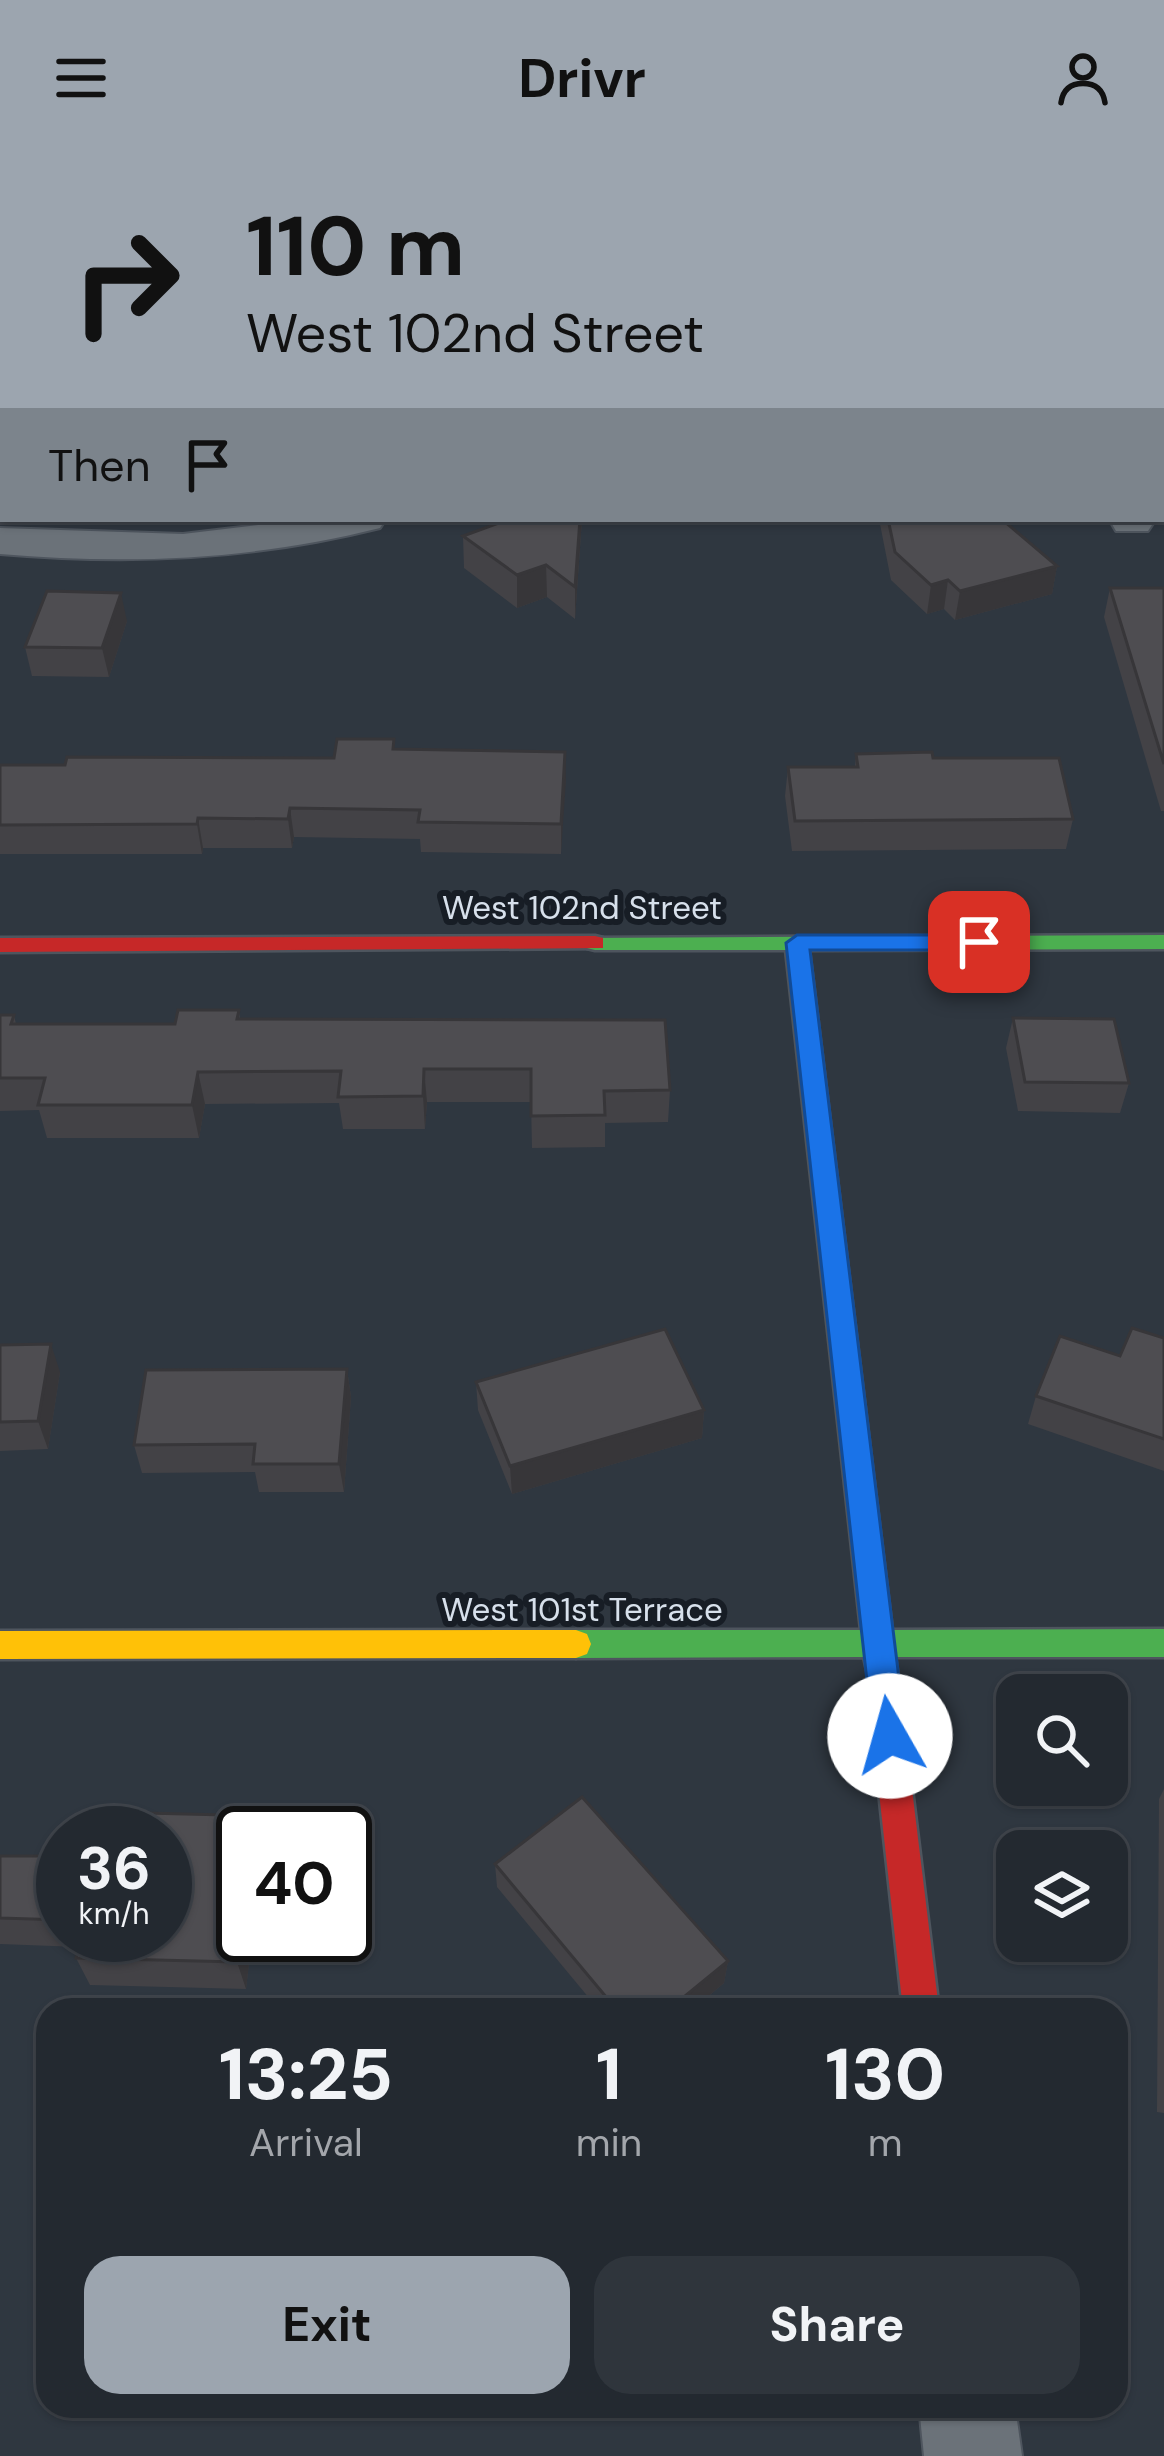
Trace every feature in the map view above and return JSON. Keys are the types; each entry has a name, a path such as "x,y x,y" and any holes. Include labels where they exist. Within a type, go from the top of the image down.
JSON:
{"street":[{"path":"0,541 179,552 260,544 352,522"},
{"name":"West 102nd Street","path":"0,945 1164,942"},
{"path":"797,943 920,1998"},
{"name":"West 101st Terrace","path":"0,1646 1164,1643"},
{"path":"968,2418 973,2456"}],"building":[{"path":"502,522 580,522 575,587 546,565 517,575 463,536"},
{"path":"889,522 1005,522 1057,566 960,591 948,580 931,585 895,552"},
{"path":"1110,588 1164,588 1164,764"},
{"path":"47,591 121,593 102,648 25,647"},
{"path":"337,739 394,739 393,749 565,752 561,824 418,822 420,810 290,808 288,819 0,825 0,765 65,765 67,757 334,758"},
{"path":"932,752 933,758 1059,758 1073,819 795,821 788,767 858,767 856,754"},
{"path":"178,1010 239,1010 237,1019 665,1020 670,1090 604,1091 605,1115 531,1116 531,1069 424,1069 423,1096 338,1097 341,1071 198,1072 192,1105 38,1105 45,1078 0,1078 0,1015 14,1015 11,1024 175,1024"},
{"path":"1013,1018 1114,1019 1129,1083 1025,1082"},
{"path":"1132,1328 1164,1338 1164,1439 1036,1396 1060,1336 1120,1356"},
{"path":"665,1329 704,1410 510,1466 476,1382"},
{"path":"51,1344 38,1421 0,1422 0,1345"},
{"path":"347,1369 339,1464 253,1464 255,1444 134,1445 146,1370"},
{"path":"582,1797 728,1961 683,1998 607,1998 495,1864"},
{"path":"192,1814 216,1815 216,1961 192,1961"},
{"path":"0,1856 36,1856 36,1919 0,1918"}],"traffic: fast":[{"path":"595,943 1164,942"},
{"path":"797,943 883,1683"},
{"path":"576,1644 1164,1643"}],"traffic: slow":[{"path":"0,1645 576,1644"}],"traffic: jam":[{"path":"0,945 595,943"},
{"path":"883,1683 920,1998"}],"route":[{"path":"890,1736 797,943 979,942"}]}
